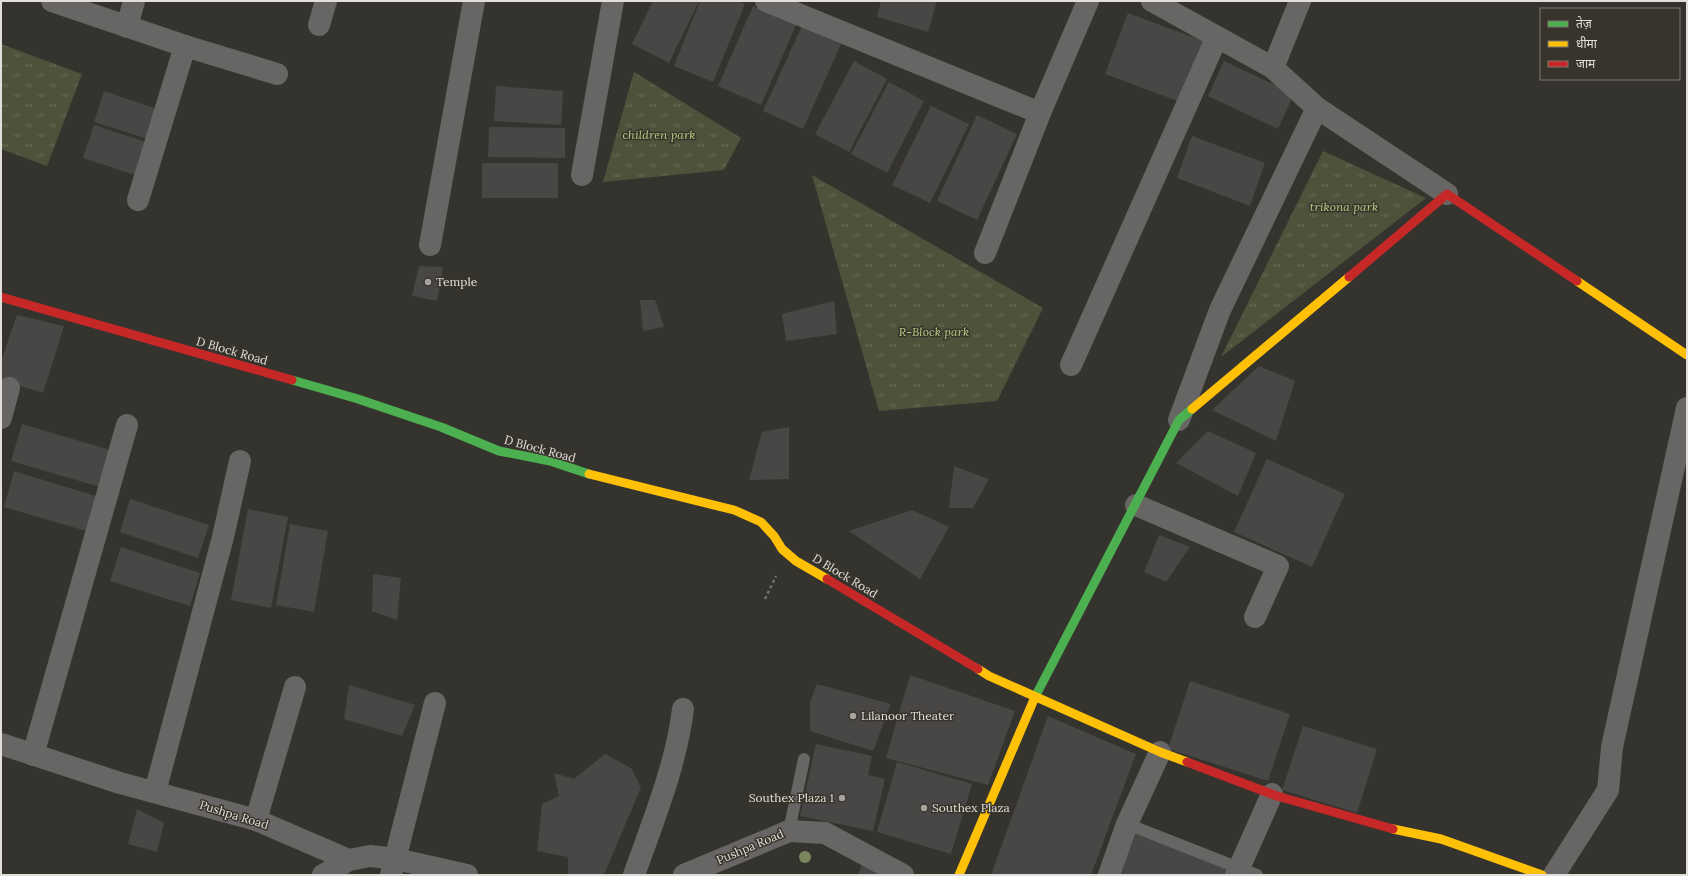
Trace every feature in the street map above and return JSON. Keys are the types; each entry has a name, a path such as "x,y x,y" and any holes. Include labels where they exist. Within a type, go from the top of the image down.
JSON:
{"street":[{"path":"52,1 184,46 277,74"},
{"path":"127,26 134,1"},
{"path":"319,25 326,1"},
{"path":"430,245 474,1"},
{"path":"582,175 613,1"},
{"path":"766,1 1040,113"},
{"path":"986,253 1040,113 1088,1"},
{"path":"1152,1 1273,68 1317,108 1687,355"},
{"path":"1273,68 1300,1"},
{"path":"1072,365 1218,37"},
{"path":"138,200 184,46"},
{"path":"959,875 1035,696 1179,420 1220,310 1317,108"},
{"path":"1179,420 1447,194"},
{"name":"D Block Road","path":"1,297 365,401 442,427 499,450 550,461 599,477 734,510 761,522 774,536 782,549 796,561 989,676 1160,752 1272,794 1383,827 1441,839 1542,875"},
{"path":"1,418 9,388"},
{"path":"1554,875 1608,790 1612,747 1687,408"},
{"path":"33,755 127,425"},
{"path":"155,792 223,537 240,461"},
{"path":"1136,505 1278,566 1255,617"},
{"path":"256,820 295,686"},
{"path":"393,867 435,703"},
{"path":"634,875 673,758 680,734 683,710"},
{"name":"Pushpa Road","path":"1,744 120,783 256,820 349,860"},
{"path":"1109,875 1127,824 1160,752"},
{"path":"1244,872 1272,794"},
{"name":"Pushpa Road","path":"684,875 789,831 825,834 903,875"},
{"path":"323,875 349,860 370,856 393,867 467,875"}],"lane":[{"path":"789,831 804,759"},
{"path":"1127,824 1244,872"}],"green space":[{"path":"1,44 82,74 47,166 1,149"},
{"name":"children park","path":"634,72 741,138 724,170 603,182"},
{"name":"trikona park","path":"1323,151 1426,198 1221,357"},
{"name":"R-Block park","path":"812,175 1043,308 997,401 879,411"}],"building":[{"path":"653,1 699,1 669,63 632,44"},
{"path":"700,1 738,1 745,4 713,82 674,66"},
{"path":"881,1 937,1 928,32 877,17"},
{"path":"753,6 796,25 761,105 718,86"},
{"path":"1128,13 1206,42 1183,103 1105,74"},
{"path":"802,26 841,44 803,129 763,111"},
{"path":"854,61 887,79 849,152 815,134"},
{"path":"1224,61 1294,94 1278,129 1208,96"},
{"path":"889,82 924,101 887,173 851,154"},
{"path":"496,86 563,91 561,125 494,121"},
{"path":"104,91 160,110 151,140 94,122"},
{"path":"931,106 969,124 930,203 892,185"},
{"path":"977,115 1017,134 977,220 937,201"},
{"path":"94,125 152,144 141,177 83,158"},
{"path":"489,127 565,128 565,158 488,157"},
{"path":"1192,136 1265,163 1250,206 1177,178"},
{"path":"482,163 558,163 558,198 482,198"},
{"name":"Temple","path":"419,266 443,267 437,301 412,296"},
{"path":"640,300 655,300 664,327 643,331"},
{"path":"834,301 837,334 786,341 782,314"},
{"path":"17,315 64,326 43,393 1,380 1,361"},
{"path":"1259,366 1295,381 1276,441 1212,410"},
{"path":"22,424 110,450 100,487 11,461"},
{"path":"789,427 789,479 749,480 762,432"},
{"path":"1208,431 1256,453 1238,496 1176,463"},
{"path":"1267,459 1345,494 1312,567 1234,532"},
{"path":"954,466 989,479 973,508 949,508"},
{"path":"14,471 96,496 86,531 4,507"},
{"path":"130,499 209,525 198,558 120,532"},
{"path":"248,509 288,517 271,608 231,600"},
{"path":"912,510 949,527 920,579 849,531"},
{"path":"290,524 328,531 314,612 276,605"},
{"path":"1159,535 1190,547 1166,582 1144,572"},
{"path":"121,547 200,573 190,606 110,581"},
{"path":"373,574 401,578 397,620 372,611"},
{"path":"910,675 1015,711 988,785 886,758"},
{"path":"1190,681 1290,714 1268,781 1168,749"},
{"path":"817,684 891,704 873,751 810,731 810,702"},
{"path":"349,685 415,705 402,736 344,719"},
{"path":"1048,716 1136,754 1091,875 991,875"},
{"path":"1303,726 1377,749 1357,813 1282,790"},
{"name":"Southex Plaza 1","path":"816,744 872,756 868,775 885,779 873,831 800,816"},
{"path":"605,754 631,768 641,787 604,875 568,874 568,857 537,851 542,804 559,796 554,773 574,779"},
{"name":"Southex Plaza","path":"897,762 972,784 951,854 877,832"},
{"path":"137,809 164,823 157,852 128,844"},
{"path":"1135,834 1228,867 1225,875 1121,875"},
{"path":"862,864 895,875 858,875"}],"traffic: fast":[{"path":"292,380 358,399 441,427 499,451 550,461 589,474"},
{"path":"1035,697 1179,420 1192,409"}],"traffic: slow":[{"path":"1192,409 1349,277"},
{"path":"1577,281 1687,355"},
{"path":"589,474 734,510 761,522 774,536 782,549 796,561 827,579"},
{"path":"978,669 989,676 1160,752 1187,762"},
{"path":"959,875 1035,697"},
{"path":"1393,829 1441,839 1542,875"}],"traffic: jam":[{"path":"1349,277 1447,194 1577,281"},
{"path":"1,297 292,380"},
{"path":"827,579 978,669"},
{"path":"1187,762 1277,796 1393,829"}],"place":[{"name":"Temple","path":"428,282"},
{"name":"Lilanoor Theater","path":"853,716"},
{"name":"Southex Plaza 1","path":"842,798"},
{"name":"Southex Plaza","path":"924,808"}]}
